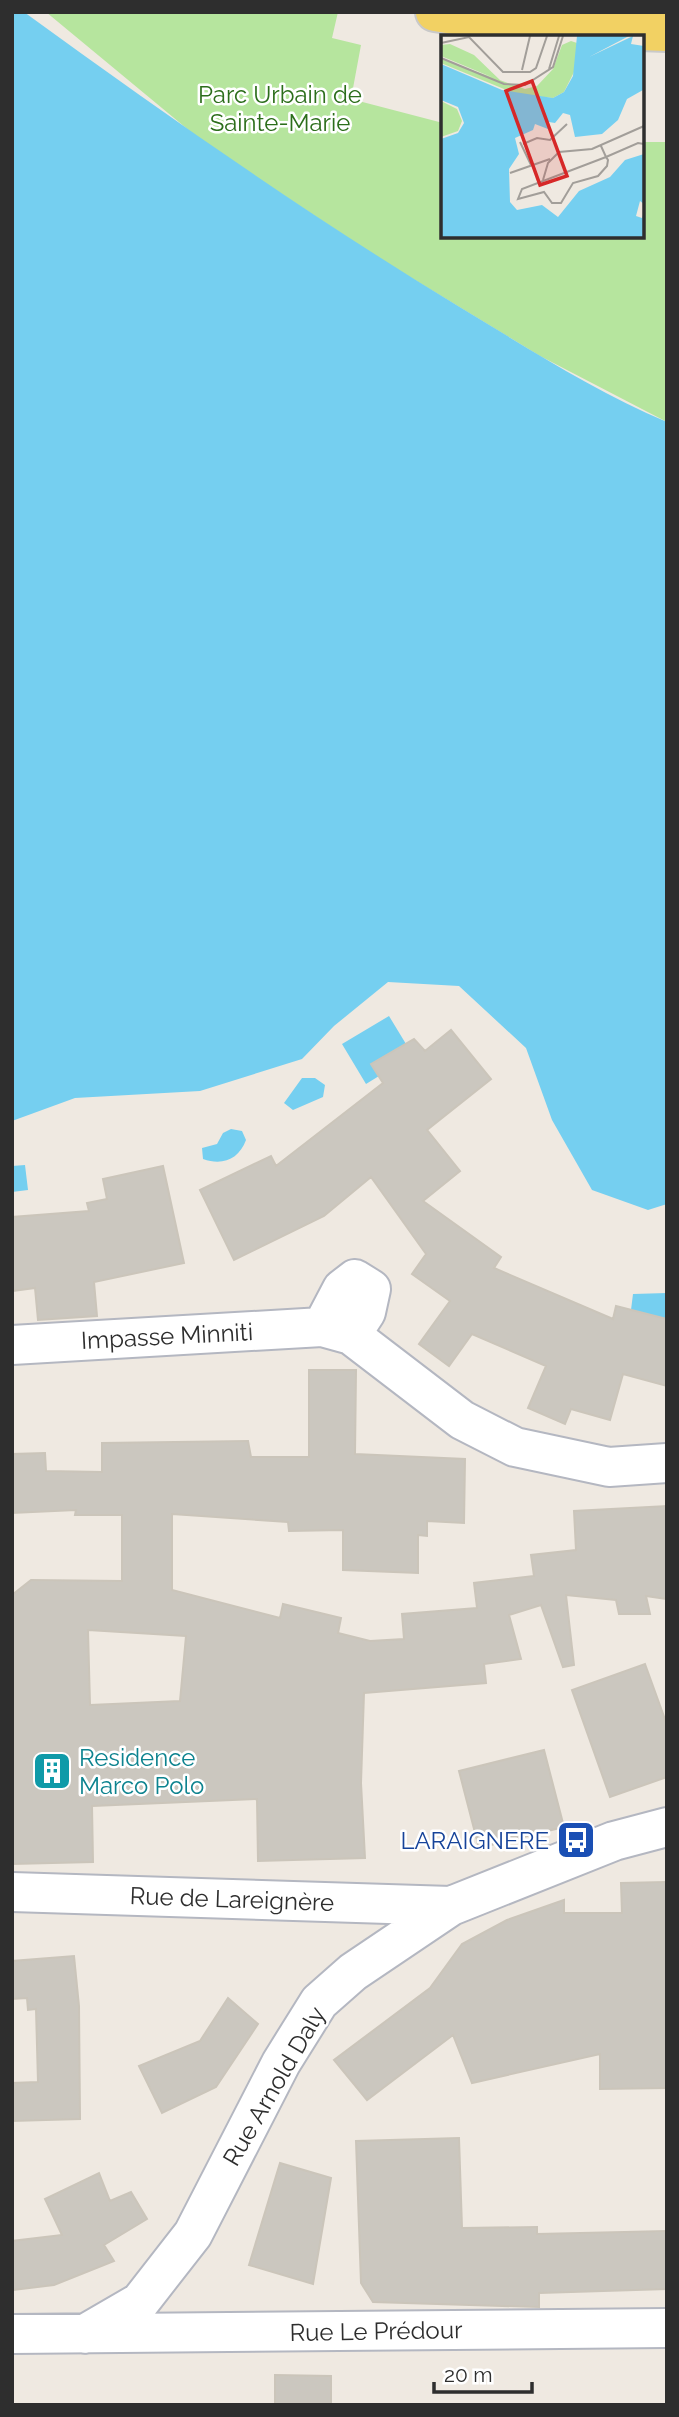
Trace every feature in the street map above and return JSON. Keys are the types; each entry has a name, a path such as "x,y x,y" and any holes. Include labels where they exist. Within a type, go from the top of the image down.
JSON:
{"main road":[{"path":"435,12 531,27 667,32"},
{"path":"569,12 667,15"}],"street":[{"name":"Impasse Minniti","path":"12,1345 336,1331 462,1420 516,1447 609,1467 667,1463"},
{"name":"Rue Arnold Daly","path":"85,2334 140,2302 192,2234 281,2063 319,2002 353,1972 451,1906 614,1841 667,1827"},
{"name":"Rue de Lareignère","path":"12,1892 451,1906"},
{"name":"Rue Le Prédour","path":"12,2334 667,2328"}],"green space":[{"name":"Parc Urbain de Sainte-Marie","path":"46,12 338,12 332,38 361,45 351,99 441,122 441,238 644,238 644,142 667,142 667,422 540,356 377,257 203,142"}],"water":[{"path":"12,12 24,12 238,164 402,271 561,368 613,397 667,422 667,1204 648,1210 592,1190 552,1120 526,1048 459,986 388,982 334,1026 302,1059 200,1091 75,1098 12,1121"},
{"path":"389,1016 406,1044 379,1076 366,1084 342,1044"},
{"path":"302,1078 315,1078 325,1085 323,1097 293,1110 284,1103"},
{"path":"231,1129 242,1131 246,1140 239,1152 224,1161 203,1159 202,1148 217,1144 223,1133"},
{"path":"25,1165 28,1190 12,1192 12,1166"},
{"path":"667,1293 667,1319 631,1310 633,1294"}],"building":[{"path":"451,1030 491,1079 427,1130 460,1171 423,1201 501,1257 494,1268 613,1319 616,1306 667,1319 667,1386 623,1374 610,1420 571,1409 565,1424 528,1408 546,1366 472,1334 449,1366 419,1344 450,1301 412,1274 426,1254 371,1177 324,1216 234,1260 200,1190 271,1156 276,1166 383,1083 371,1064 414,1039 425,1051"},
{"path":"163,1166 184,1263 94,1282 97,1316 38,1320 35,1288 12,1291 12,1217 89,1211 87,1203 107,1199 103,1179"},
{"path":"309,1370 356,1370 355,1454 465,1459 464,1523 427,1521 427,1536 418,1535 418,1573 343,1570 343,1530 289,1531 288,1522 172,1514 172,1590 280,1618 283,1604 341,1618 338,1633 370,1641 404,1639 402,1614 477,1608 474,1583 534,1576 531,1555 576,1550 574,1511 667,1506 667,1599 646,1596 650,1614 619,1614 616,1600 566,1595 574,1665 563,1667 541,1605 509,1615 521,1659 484,1664 486,1683 364,1693 361,1783 365,1858 258,1861 257,1799 92,1806 93,1862 12,1864 12,1595 31,1580 122,1581 122,1515 75,1515 76,1510 12,1513 12,1454 45,1453 46,1471 102,1472 102,1443 248,1441 251,1457 309,1457","holes":["88,1630 186,1636 180,1701 90,1705"]},
{"path":"645,1664 667,1725 667,1777 610,1797 572,1690"},
{"path":"544,1750 564,1827 479,1848 459,1771"},
{"path":"666,1882 667,2088 600,2089 600,2054 472,2083 453,2035 367,2100 334,2060 430,1988 462,1944 507,1920 564,1900 564,1913 622,1913 621,1883"},
{"path":"74,1956 79,2006 80,2119 12,2121 12,2083 38,2082 36,2009 28,2010 27,1998 12,1999 12,1961"},
{"path":"228,1998 258,2024 216,2087 162,2113 139,2066 200,2041"},
{"path":"459,2138 462,2228 537,2227 537,2234 667,2231 667,2289 539,2293 539,2307 373,2302 361,2283 356,2141"},
{"path":"280,2163 331,2178 313,2284 249,2265"},
{"path":"99,2173 110,2201 131,2192 147,2219 104,2245 114,2261 54,2285 12,2290 12,2241 62,2235 45,2199"},
{"path":"275,2375 331,2376 331,2405 275,2405"}],"place":[{"name":"Residence Marco Polo","path":"52,1771"},
{"name":"LARAIGNERE","path":"576,1840"}]}
